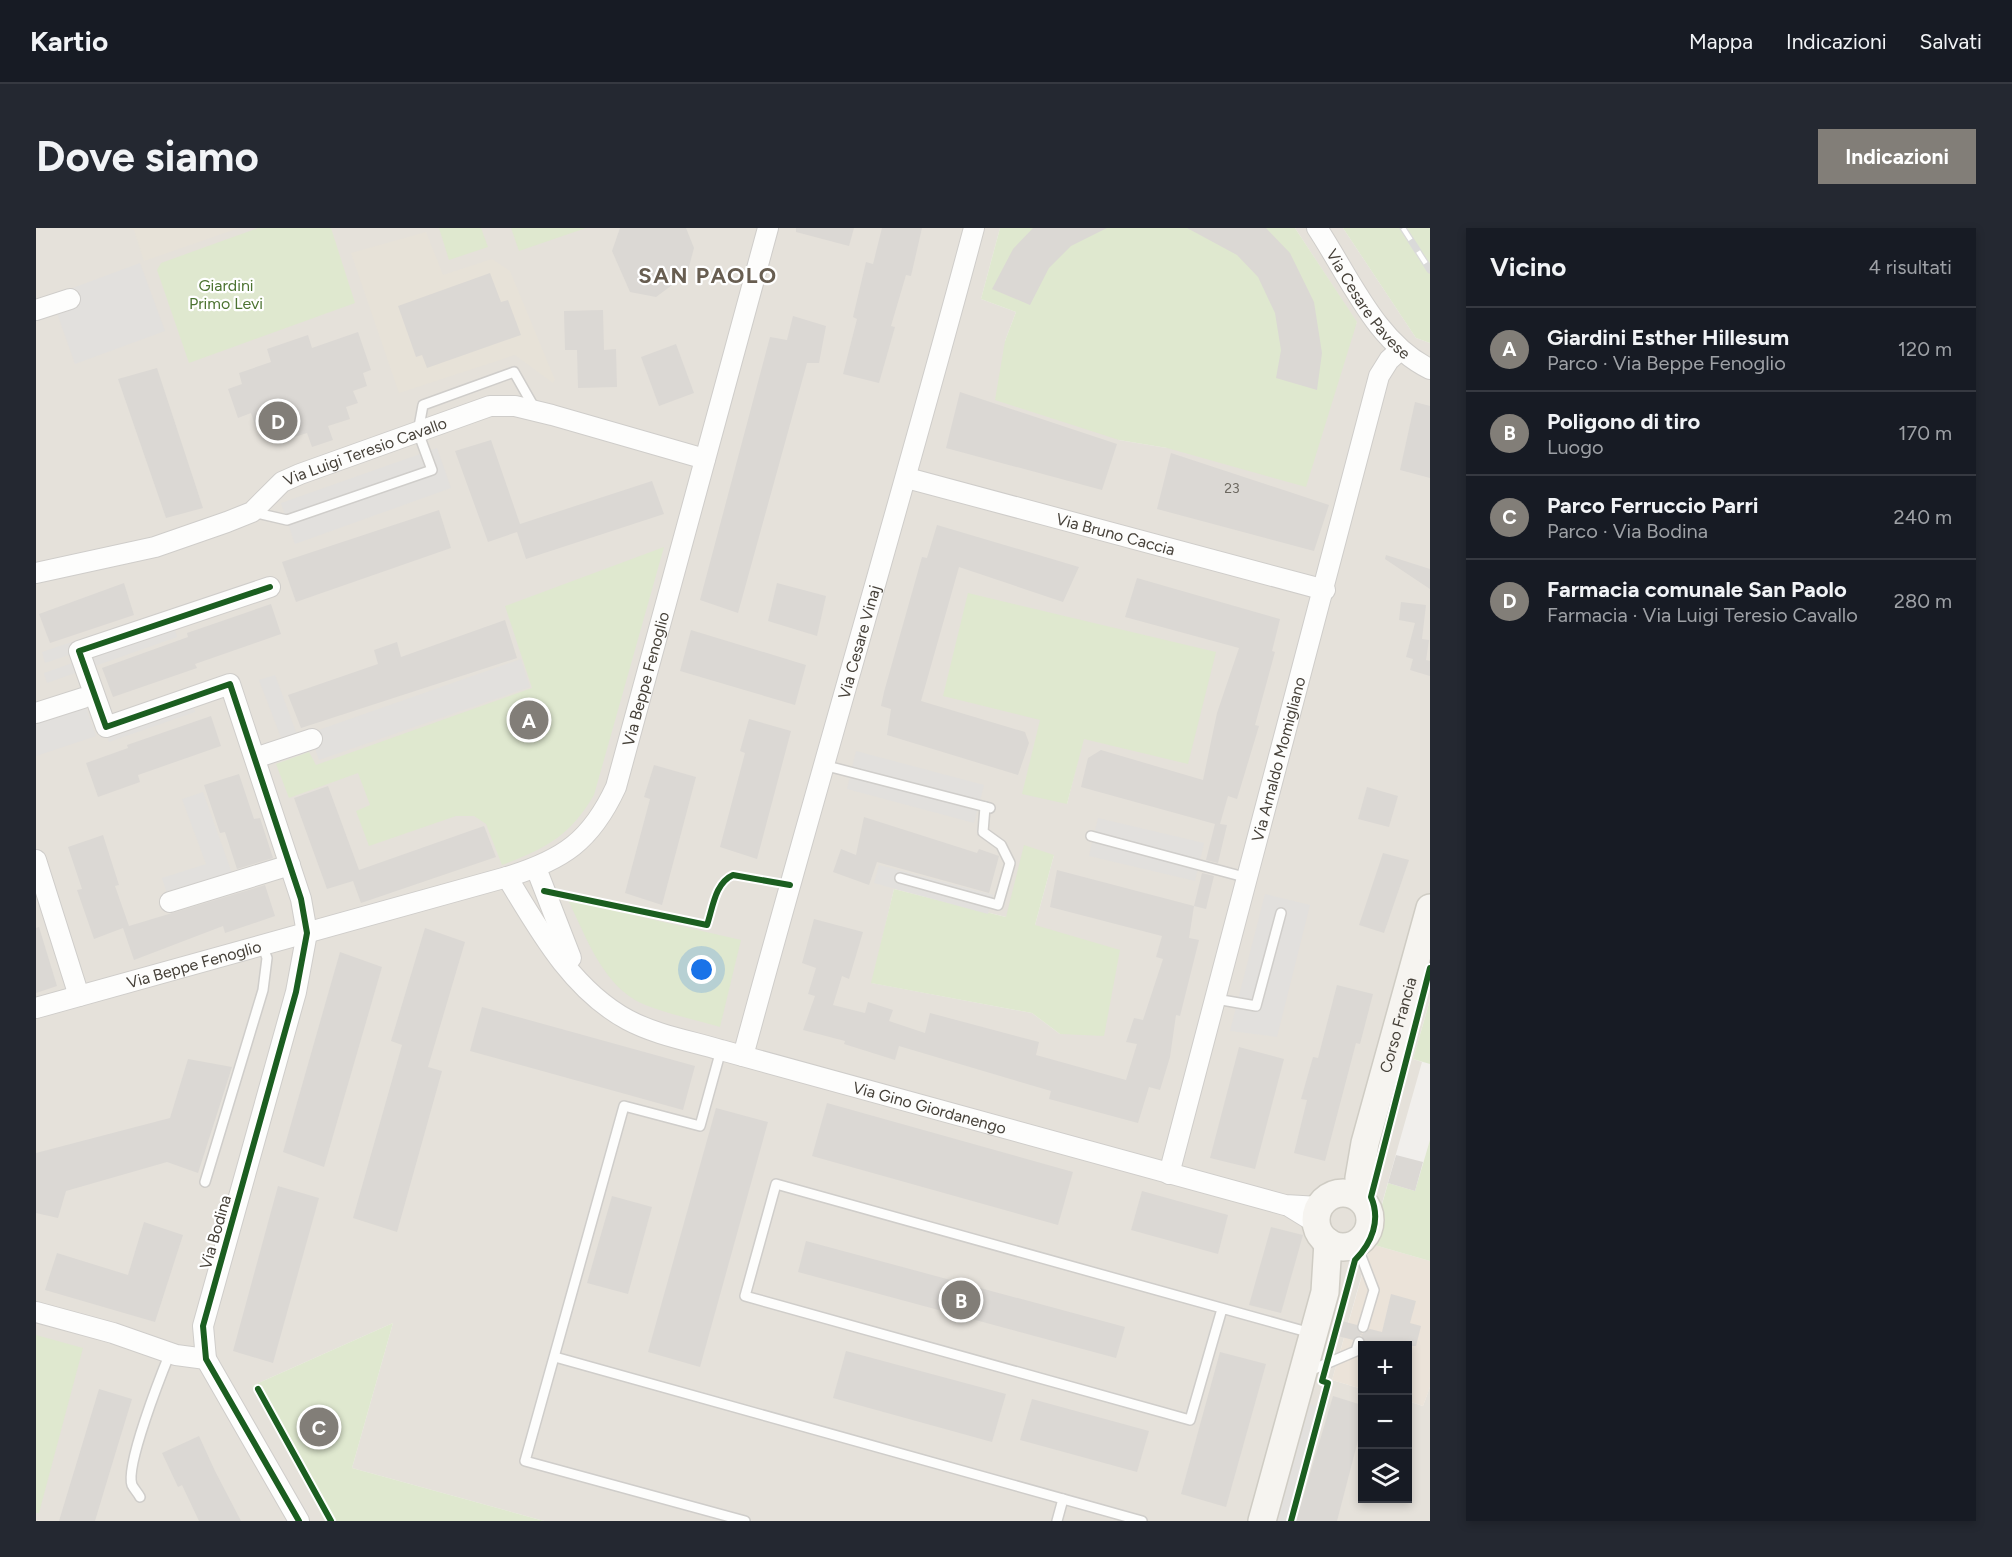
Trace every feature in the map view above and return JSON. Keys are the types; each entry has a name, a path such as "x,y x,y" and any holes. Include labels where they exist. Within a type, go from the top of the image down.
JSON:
{"main road":[{"name":"Corso Francia","path":"1262,1521 1324,1292 1338,1222 1359,1178 1365,1143 1430,908"}],"street":[{"name":"Via Beppe Fenoglio","path":"36,1008 507,878 536,868 576,846 606,809 616,787 768,228"},
{"name":"Via Cesare Vinaj","path":"743,1056 822,765 908,478 974,228"},
{"name":"Via Cesare Pavese","path":"1317,228 1379,327 1400,350 1430,369"},
{"path":"36,310 70,299"},
{"name":"Via Arnaldo Momigliano","path":"1169,1174 1325,590 1379,376 1389,360 1400,350"},
{"name":"Via Luigi Teresio Cavallo","path":"36,573 155,547 252,512 282,482 490,406 503,404 536,411 705,459"},
{"name":"Via Bruno Caccia","path":"908,478 1325,590"},
{"path":"270,587 79,651 106,727 230,684 301,899 307,933"},
{"path":"36,713 83,698"},
{"path":"255,758 312,739"},
{"path":"36,860 79,996"},
{"path":"170,902 290,865"},
{"name":"Via Gino Giordanengo","path":"536,868 561,938 585,988"},
{"name":"Via Gino Giordanengo","path":"507,878 558,956 585,988 629,1021 721,1050 1285,1205 1338,1222"},
{"name":"Via Bodina","path":"299,1521 206,1359 203,1326 296,992 307,933"},
{"path":"36,1312 113,1333 170,1353 206,1359"}],"lane":[{"path":"252,512 287,520 432,470 418,432 423,405 514,372 536,411"},
{"path":"822,765 988,808 983,832 1001,845 1010,863 998,905 900,878"},
{"path":"1091,836 1248,878"},
{"path":"1216,999 1256,1006 1281,913"},
{"path":"205,1182 264,990 267,958 262,945"},
{"path":"721,1050 700,1126 624,1106 525,1461 745,1521"},
{"path":"1222,1309 1190,1420 745,1296 776,1184 1313,1334"},
{"path":"1338,1222 1374,1290 1363,1327"},
{"path":"1302,1375 1356,1351 1358,1345"},
{"path":"140,1497 131,1484 132,1472 148,1412 170,1353"},
{"path":"555,1357 1142,1521"},
{"path":"1057,1521 1063,1499"}],"shaded area":[{"path":"36,228 1000,228 981,299 1016,312 1005,341 1119,440 1167,448 1357,323 1295,228 1343,228 1416,338 1430,343 1430,999 1413,1059 1422,1062 1332,1380 1358,1388 1358,1503 1412,1503 1412,1402 1423,1406 1430,1387 1430,1521 544,1521 352,1468 393,1323 252,1386 325,1521 36,1521","holes":["1215,652 1083,739 1067,804 1040,720","1054,855 1035,925 1060,1034 1032,1013 872,983 894,889 1006,917"]},
{"path":"125,228 239,228 144,261 134,230"},
{"path":"426,232 443,275 492,259 510,271 555,380 553,383 515,355 399,393 351,253"},
{"path":"140,263 165,331 75,364 51,296"},
{"path":"437,448 451,488 295,544 281,503"},
{"path":"266,577 270,587 45,663 42,652"},
{"path":"174,627 177,637 47,683 44,673"},
{"path":"521,659 530,687 319,760 310,733"},
{"path":"275,675 300,743 285,748 259,680"},
{"path":"190,697 195,712 109,742 104,728"},
{"path":"83,698 96,736 36,756 36,713"},
{"path":"856,751 984,785 974,823 847,789"},
{"path":"203,792 235,882 170,902 162,878 206,864 182,799"},
{"path":"1098,818 1204,843 1195,881 1089,856"},
{"path":"879,865 993,895 988,914 874,883"},
{"path":"1265,894 1310,905 1277,1037 1230,1031"},
{"path":"1371,1244 1430,1261 1430,1387 1423,1406 1412,1402 1412,1341 1358,1341 1358,1388 1332,1380"},
{"path":"1306,1403 1319,1407 1287,1521 1274,1521"}],"green space":[{"name":"Giardini Primo Levi","path":"258,228 331,228 355,303 189,363 157,270 161,263"},
{"path":"439,228 481,228 488,247 449,260"},
{"path":"511,228 586,228 519,251"},
{"path":"1000,228 1295,228 1357,322 1306,487 1167,448 1119,440 995,400 1005,341 1016,312 981,299"},
{"path":"1343,228 1430,228 1430,343 1416,338"},
{"path":"664,547 594,795 576,821 544,847 502,865 486,824 474,816 456,816 369,846 356,811 370,805 358,773 289,798 276,764 309,752 316,765 532,688 505,606"},
{"path":"968,593 1216,652 1188,764 1084,739 1067,804 1022,794 1040,720 943,696"},
{"path":"1024,845 1054,855 1035,925 1120,950 1104,1036 1060,1034 1032,1013 871,983 894,889 1006,917"},
{"path":"568,900 741,940 720,1027 653,1008 635,1000 623,991 612,980 595,955"},
{"path":"1430,1000 1430,1064 1413,1059"},
{"path":"1430,1140 1430,1261 1371,1244 1388,1183 1415,1191"},
{"path":"393,1323 352,1468 544,1521 325,1521 252,1386"},
{"path":"36,1335 83,1348 39,1513 36,1513"}],"building":[{"name":"SAN PAOLO","path":"620,228 686,228 694,248 687,274 656,297 630,292 612,251"},
{"path":"796,228 854,228 849,246 796,232"},
{"path":"882,228 922,228 911,276 906,275 891,326 895,327 879,383 843,374 857,319 853,317 866,262 873,264"},
{"path":"1033,228 1107,228 1071,246 1049,268 1030,305 992,289 1013,249"},
{"path":"1187,228 1266,228 1290,253 1314,302 1322,353 1317,390 1276,378 1281,350 1275,313 1258,277 1237,255"},
{"path":"490,273 501,302 508,300 521,335 427,368 422,355 416,357 398,306"},
{"path":"603,310 604,350 616,349 617,387 578,388 577,350 565,350 564,311"},
{"path":"793,316 826,326 819,363 807,363 738,613 700,600 770,337 787,340"},
{"path":"358,332 371,370 363,373 367,386 353,391 358,403 346,407 350,419 328,426 333,440 312,447 307,433 285,440 280,428 270,431 266,421 255,425 251,413 238,418 228,389 242,384 239,373 271,362 267,349 308,335 312,348"},
{"path":"676,344 694,393 659,406 641,357"},
{"path":"157,368 203,508 166,518 118,379"},
{"path":"960,392 1117,444 1102,490 946,448"},
{"path":"1415,402 1430,406 1430,478 1400,470"},
{"path":"491,440 520,524 652,481 664,514 526,559 517,532 488,542 455,451"},
{"path":"1171,453 1329,505 1314,551 1157,509"},
{"path":"439,510 451,548 296,602 282,562"},
{"path":"937,525 1079,567 1063,602 959,567 921,701 1025,732 1029,743 1018,775 887,735 891,709 881,706 884,692 922,557 927,558"},
{"path":"1386,555 1430,569 1430,589 1385,559"},
{"path":"1137,578 1280,619 1272,651 1275,652 1255,725 1259,726 1237,799 1228,796 1220,824 1227,825 1218,863 1206,860 1215,824 1081,787 1088,758 1101,750 1203,780 1217,713 1239,648 1125,617"},
{"path":"124,583 134,615 50,643 39,614"},
{"path":"777,583 826,596 817,636 768,621"},
{"path":"1401,602 1426,605 1422,639 1429,640 1426,660 1430,661 1430,676 1410,670 1413,659 1406,657 1415,623 1399,620"},
{"path":"271,604 281,634 195,664 197,668 113,697 102,668 188,637 187,633"},
{"path":"505,620 517,658 301,728 288,695 378,664 374,650 397,642 401,657"},
{"path":"691,630 806,665 795,705 680,671"},
{"path":"211,716 221,746 138,775 140,782 98,797 86,763 128,748 127,745"},
{"path":"749,719 791,731 757,859 720,847 745,753 740,751"},
{"path":"654,765 696,777 662,905 625,893 650,799 644,797"},
{"path":"239,774 254,819 260,818 273,858 237,869 225,832 220,833 204,785"},
{"path":"328,786 359,870 484,826 496,857 361,903 353,881 327,889 294,798"},
{"path":"1367,787 1398,796 1389,827 1358,819"},
{"path":"864,817 977,853 979,849 999,856 989,893 877,862 869,885 833,872 841,849 856,855"},
{"path":"103,835 119,885 115,886 129,926 265,885 275,916 225,933 223,926 134,960 123,928 94,939 77,890 82,889 68,847"},
{"path":"1383,853 1409,860 1384,933 1359,925"},
{"path":"1057,870 1194,906 1189,938 1199,940 1180,1016 1176,1015 1170,1057 1160,1090 1149,1087 1138,1123 1049,1099 1051,1091 899,1046 895,1060 844,1044 845,1041 803,1030 815,996 808,994 816,968 802,963 814,919 863,932 849,979 842,976 833,1005 865,1013 868,1002 893,1010 889,1021 925,1033 930,1013 1039,1042 1036,1055 1126,1080 1137,1044 1126,1042 1134,1018 1143,1020 1163,959 1156,957 1162,936 1050,907"},
{"path":"1202,873 1214,876 1206,909 1194,906"},
{"path":"39,927 57,986 36,993 36,928"},
{"path":"425,928 465,942 428,1067 442,1071 397,1232 353,1218 402,1045 391,1041"},
{"path":"340,952 382,967 324,1167 283,1152"},
{"path":"1337,985 1373,994 1360,1044 1356,1043 1325,1161 1294,1153 1307,1100 1301,1099 1313,1057 1318,1058"},
{"path":"482,1007 695,1066 683,1110 470,1051"},
{"path":"1239,1047 1284,1059 1255,1169 1210,1158"},
{"path":"188,1059 232,1067 198,1173 167,1162 66,1191 58,1218 36,1213 36,1153 170,1118"},
{"path":"827,1103 1073,1172 1058,1225 812,1156"},
{"path":"716,1108 768,1122 700,1367 648,1352"},
{"path":"1396,1155 1423,1162 1415,1191 1388,1183"},
{"path":"278,1186 319,1198 273,1363 233,1351"},
{"path":"1142,1191 1228,1215 1218,1254 1131,1230"},
{"path":"612,1196 652,1207 628,1294 587,1283"},
{"path":"144,1222 183,1235 155,1322 45,1290 57,1253 128,1275"},
{"path":"1271,1227 1303,1235 1281,1313 1249,1305"},
{"path":"806,1241 1125,1327 1116,1358 798,1272"},
{"path":"1391,1294 1416,1301 1410,1323 1421,1326 1416,1346 1412,1346 1412,1341 1364,1341 1361,1335 1353,1340 1338,1336 1342,1321 1357,1325 1362,1334 1370,1329 1382,1332"},
{"path":"846,1351 1006,1394 992,1442 833,1398"},
{"path":"1220,1352 1266,1364 1226,1507 1181,1494"},
{"path":"99,1389 132,1399 95,1521 59,1521"},
{"path":"1333,1396 1358,1404 1358,1440 1337,1521 1296,1521"},
{"path":"1032,1399 1149,1431 1137,1472 1020,1440"},
{"path":"199,1436 241,1521 199,1521 182,1485 178,1487 162,1453"}],"railway":[{"path":"1403,228 1430,270"}],"cycle path":[{"path":"270,587 79,651 106,727 230,684 301,899 307,933 296,992 203,1326 206,1359 299,1521"},
{"path":"544,891 707,925 718,890 733,875 790,885"},
{"path":"1291,1521 1328,1383 1322,1381 1355,1260 1366,1246 1373,1231 1375,1214 1371,1197 1430,968"},
{"path":"258,1389 331,1521"}],"place":[{"name":"Farmacia comunale San Paolo","path":"278,421"},
{"name":"Giardini Esther Hillesum","path":"529,720"},
{"name":"Poligono di tiro","path":"961,1300"},
{"name":"Parco Ferruccio Parri","path":"319,1427"}],"district":[{"name":"SAN PAOLO","path":"708,275"}]}
